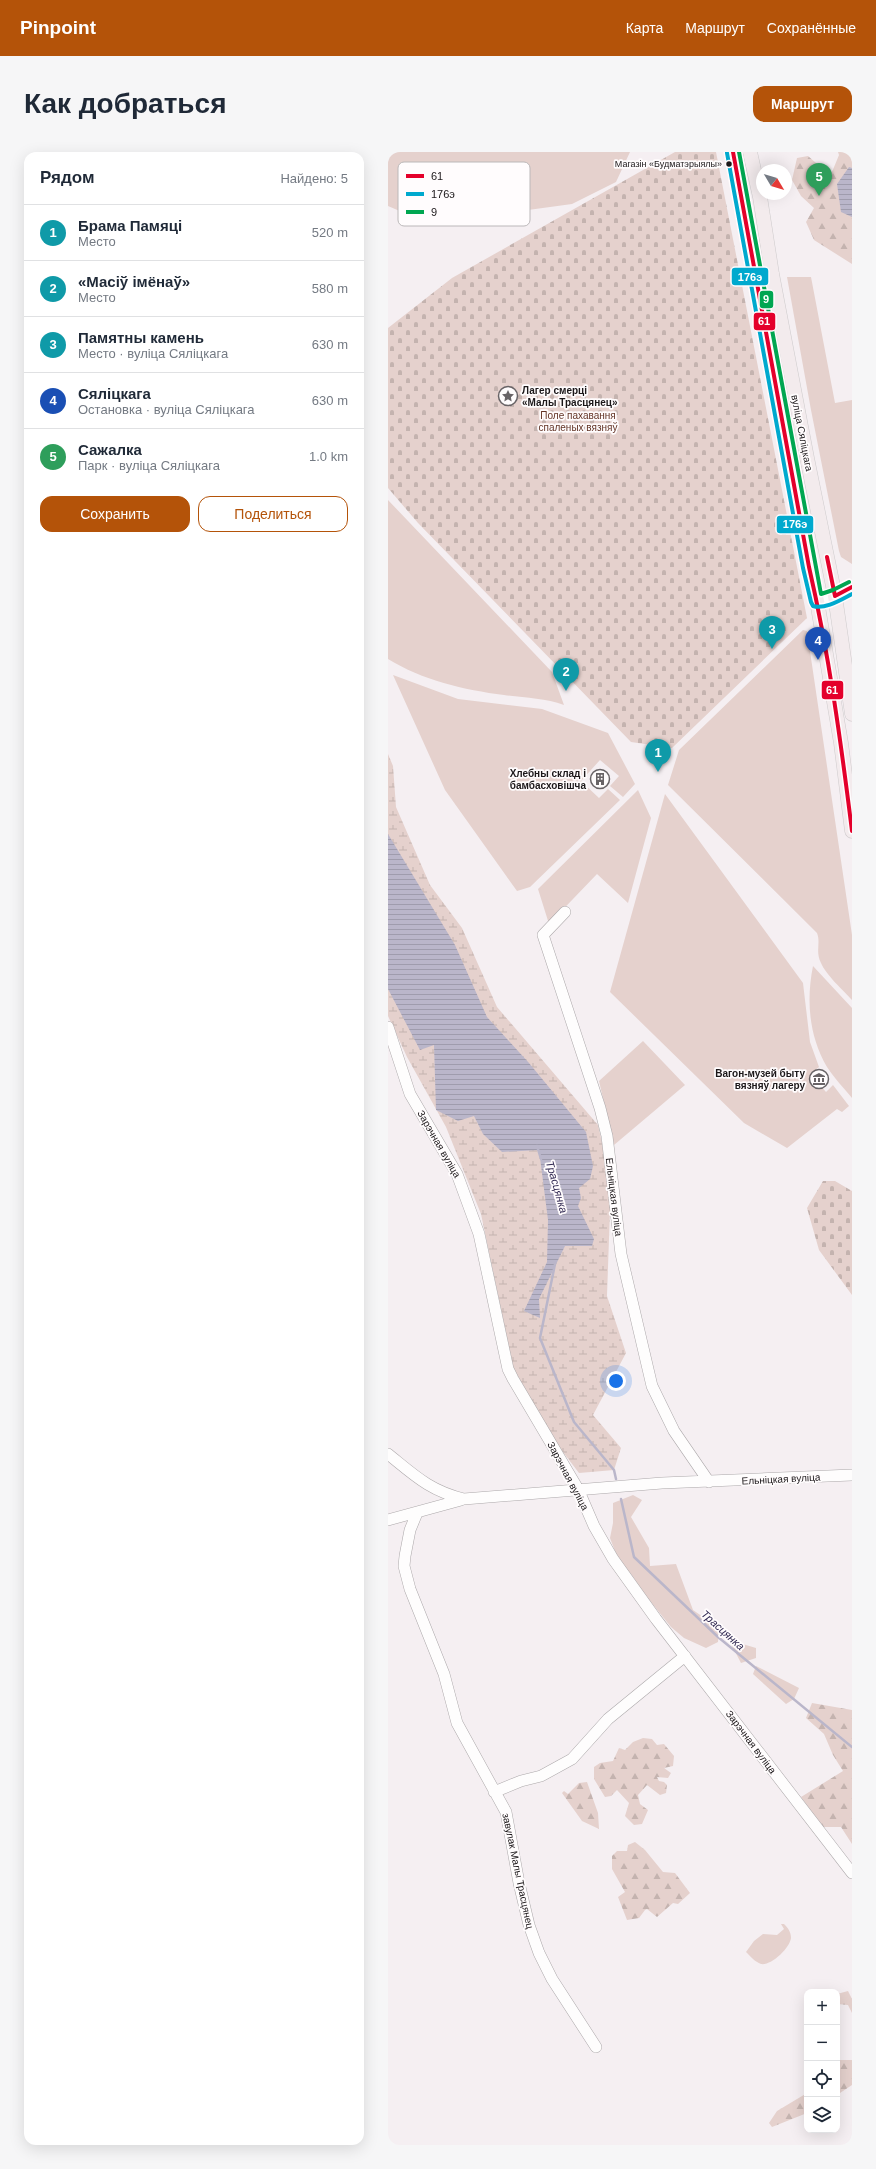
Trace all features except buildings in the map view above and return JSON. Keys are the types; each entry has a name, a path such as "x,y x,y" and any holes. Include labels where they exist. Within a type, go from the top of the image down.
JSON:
{"main road":[{"name":"вуліца Сяліцкага","path":"733,152 809,567 817,601 841,743 852,831"},
{"name":"вуліца Сяліцкага","path":"750,152 756,179"},
{"path":"742,200 756,198"},
{"name":"вуліца Сяліцкага","path":"760,200 772,274 835,596 852,714"}],"street":[{"path":"817,601 835,596 852,587"},
{"name":"Ельніцкая вуліца","path":"565,912 543,935 600,1108 607,1136 621,1254 652,1386 674,1431 709,1482"},
{"name":"Зарэчная вуліца","path":"388,1027 410,1094 457,1174 477,1228 508,1369 526,1403 578,1489 594,1526 613,1559 685,1656 852,1873"},
{"path":"388,1454 433,1489 444,1494 464,1499"},
{"name":"Ельніцкая вуліца","path":"464,1499 578,1489 852,1475"},
{"path":"416,1513 429,1504 432,1498 433,1489"},
{"path":"388,1520 464,1499"},
{"name":"завулак Малы Трасцянец","path":"416,1513 410,1530 405,1556 407,1578 444,1674 457,1723 506,1812 518,1883 538,1953 552,1979 596,2047"},
{"path":"494,1792 521,1781 541,1776 572,1760 608,1719 685,1656"}],"green space":[{"path":"388,152 630,152 616,182 572,204 530,210 530,162 398,162 398,210 388,206"},
{"name":"Поле пахавання спаленых вязняў","path":"675,152 716,152 807,618 672,748 631,742 418,523 388,488 388,328 452,278"},
{"path":"838,152 852,152 852,264 814,240 806,222 814,208 801,196 792,180 797,158 808,156 823,169 832,172 839,155"},
{"path":"787,277 811,277 835,403 852,400 852,564 841,557 839,551 811,410"},
{"path":"388,500 552,672 564,705 542,700 489,693 459,687 415,673 388,659"},
{"path":"803,630 807,631 852,935 852,1000 823,968 818,955 817,933 668,785 679,750"},
{"path":"393,675 458,699 542,709 608,733 635,784 623,797 610,786 619,776 600,760 581,781 599,798 608,789 620,800 530,887 517,891 445,790"},
{"path":"388,754 393,766 396,807 430,885 462,928 497,1007 598,1125 611,1182 607,1296 626,1353 593,1415 621,1448 614,1470 579,1473 553,1439 524,1393 513,1367 481,1214 446,1127 407,1057 388,1016"},
{"path":"638,790 651,818 628,903 597,874 549,924 538,889"},
{"path":"665,794 803,983 810,1042 819,1067 811,1074 826,1092 833,1085 849,1106 842,1112 837,1109 787,1148 744,1123 610,992"},
{"path":"813,966 852,1008 852,1098 827,1067 816,1043 810,1005"},
{"path":"643,1041 685,1085 614,1145 599,1081"},
{"path":"823,1181 835,1181 852,1191 852,1295 819,1250 807,1208"},
{"path":"633,1495 642,1500 631,1517 649,1548 650,1566 676,1564 693,1610 719,1628 718,1642 706,1648 684,1638 671,1627 646,1596 631,1574 620,1564 610,1538 613,1523 613,1503"},
{"path":"729,1640 756,1648 756,1658 741,1663"},
{"path":"756,1666 799,1688 794,1699 786,1704 753,1674"},
{"path":"812,1703 852,1710 852,1844 841,1827 822,1827 801,1797 843,1771 833,1755 824,1734 806,1718"},
{"path":"643,1738 652,1739 657,1745 664,1744 674,1756 673,1766 664,1768 671,1773 668,1778 657,1777 659,1781 664,1782 667,1785 666,1793 660,1795 647,1785 638,1795 640,1804 648,1810 642,1824 634,1825 625,1816 629,1803 617,1790 611,1796 605,1797 594,1779 594,1767 600,1763 613,1761 619,1748 625,1750 633,1742"},
{"path":"587,1782 598,1813 599,1829 582,1821 562,1793 564,1791 568,1794 579,1783"},
{"path":"635,1842 645,1850 663,1872 675,1873 690,1893 678,1904 673,1903 657,1917 647,1909 639,1918 627,1920 618,1897 625,1892 612,1869 612,1856 617,1851 627,1851 628,1845"},
{"path":"781,1924 784,1924 789,1930 791,1938 787,1947 779,1956 770,1962 761,1964 757,1962 746,1952 754,1941 763,1934 777,1935 784,1929"},
{"path":"848,1991 852,1999 852,2013 848,2005 840,2004 840,1993"},
{"path":"840,2060 852,2060 852,2085 840,2093"},
{"path":"804,2095 804,2114 772,2127 769,2123 777,2111"}],"water":[{"path":"849,167 852,168 852,217 841,212 837,184"},
{"path":"388,834 455,945 487,1017 529,1063 586,1132 593,1166 590,1179 579,1188 581,1198 578,1206 594,1239 592,1246 565,1246 539,1299 540,1318 524,1311 547,1262 548,1220 539,1150 502,1152 483,1134 474,1116 458,1121 436,1110 434,1045 420,1050 388,989"}],"waterway":[{"name":"Трасцянка","path":"537,1146 541,1159"},
{"name":"Трасцянка","path":"555,1264 540,1338 574,1422 614,1470 616,1479"},
{"name":"Трасцянка","path":"621,1499 634,1557 718,1637 852,1747"}],"transit line":[{"name":"61","path":"733,152 828,666 839,732 852,831"},
{"name":"9","path":"739,152 821,594 849,582"},
{"name":"176э","path":"727,153 803,568 811,602 813,606 823,607 852,594"},
{"name":"61","path":"827,557 835,596 852,587"}],"place":[{"name":"Магазін «Будматэрыялы»","path":"729,164"},
{"name":"Сажалка","path":"819,196"},
{"name":"Лагер смерці «Малы Трасцянец»","path":"508,396"},
{"name":"Памятны камень","path":"772,649"},
{"name":"Сяліцкага","path":"818,660"},
{"name":"«Масіў імёнаў»","path":"566,691"},
{"name":"Брама Памяці","path":"658,772"},
{"name":"Хлебны склад і бамбасховішча","path":"600,779"},
{"name":"Вагон-музей быту вязняў лагеру","path":"819,1079"}]}
